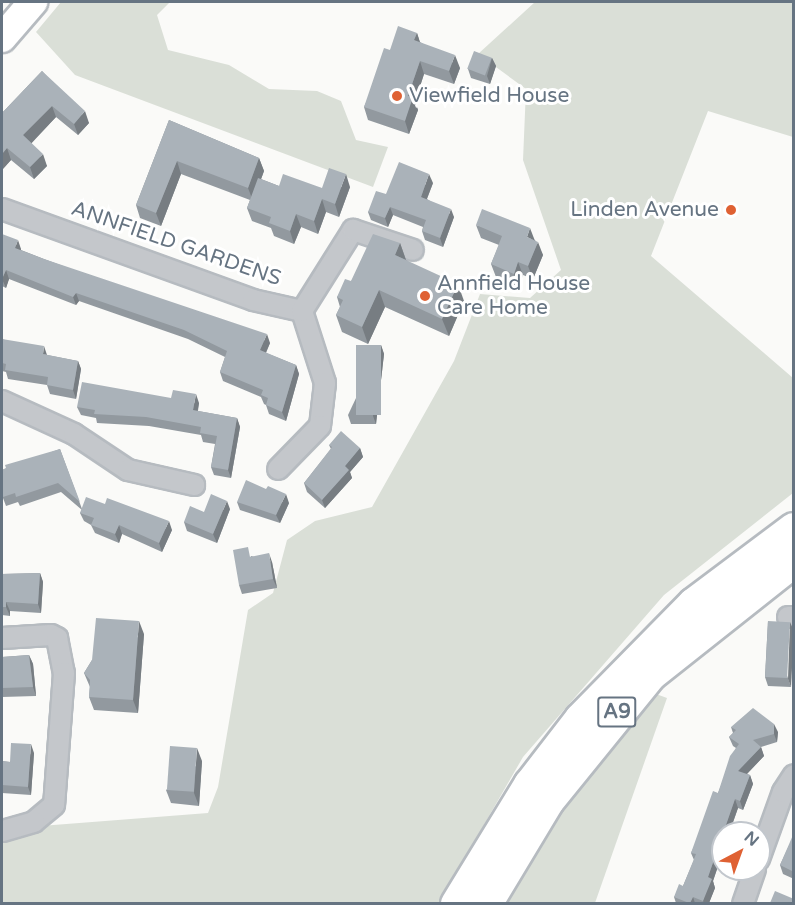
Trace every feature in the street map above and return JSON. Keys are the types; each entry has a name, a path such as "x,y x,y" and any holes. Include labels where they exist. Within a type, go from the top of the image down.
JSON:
{"main road":[{"path":"2,38 33,2"},
{"name":"A9","path":"457,903 530,785 581,719 694,604 794,529"},
{"name":"A9","path":"486,903 548,801 650,675 794,561"}],"street":[{"name":"ANNFIELD GARDENS","path":"2,209 253,300 302,311"},
{"path":"278,469 320,426 325,382 302,311 353,231 413,250"},
{"path":"2,400 74,434 128,470 194,485"},
{"path":"2,638 51,635 57,638 64,673 54,805 34,822 2,831"},
{"path":"771,826 783,792 794,776"},
{"path":"743,903 751,881"}],"shaded area":[{"path":"61,2 170,2 157,15 168,50 229,65 269,89 317,91 341,101 356,140 388,147 373,187 75,75 36,32"},
{"path":"535,2 793,2 793,137 708,111 651,256 793,378 793,493 664,595 523,757 439,903 2,904 2,829 208,813 218,787 248,610 273,593 287,540 315,521 372,507 454,361 480,294 530,298 561,270 523,160 526,89 478,54"},
{"path":"656,694 667,698 595,903 502,904 531,852 591,769"}],"building":[{"name":"Viewfield House","path":"398,26 417,33 414,40 455,55 449,71 420,61 408,96 413,97 405,121 364,107 384,48 390,50"},
{"path":"474,51 492,58 485,76 467,69"},
{"path":"42,71 85,111 74,124 52,106 23,135 43,154 30,167 7,148 2,154 2,113"},
{"path":"169,120 259,158 248,188 177,161 156,213 136,205"},
{"path":"399,162 429,174 421,197 451,209 440,238 422,231 426,220 390,207 385,218 368,212 376,191 386,194"},
{"path":"329,168 346,174 335,204 322,199 314,221 296,214 290,231 269,223 271,217 247,208 258,178 279,186 283,174 322,188"},
{"path":"482,209 530,228 527,237 538,242 528,266 518,262 514,274 491,264 502,236 476,225"},
{"path":"2,234 18,240 15,248 44,259 267,334 260,350 296,365 282,412 266,405 268,398 261,395 263,390 220,372 227,351 184,330 76,293 73,297 6,270 2,279"},
{"name":"Annfield House Care Home","path":"373,234 400,243 395,255 458,284 442,319 379,290 362,327 336,315 343,300 337,297 345,279 351,281"},
{"path":"2,339 44,346 43,354 78,361 73,390 47,385 48,377 5,370 6,364 2,363"},
{"path":"356,345 381,345 381,415 356,415"},
{"path":"82,382 171,398 173,390 196,394 193,410 237,418 228,470 211,467 217,436 200,433 201,427 146,417 94,414 95,410 77,407"},
{"path":"341,431 360,448 345,466 349,470 322,500 304,483 332,447 329,445"},
{"path":"60,449 80,502 58,483 16,497 15,493 3,497 2,470 6,468 5,465"},
{"path":"246,480 266,489 268,486 286,494 276,515 237,502"},
{"path":"211,494 227,501 213,534 184,522 190,506 204,512"},
{"path":"86,497 105,504 107,498 169,521 159,543 119,525 115,534 91,525 94,518 80,513"},
{"path":"248,547 250,557 269,553 273,579 239,585 233,550"},
{"path":"40,573 38,604 6,602 6,607 2,607 2,574"},
{"path":"96,618 139,621 133,700 89,697 90,680 84,673 92,660"},
{"path":"768,621 790,622 787,678 765,677"},
{"path":"29,655 33,687 2,688 2,657"},
{"path":"753,708 774,724 774,734 753,740 761,747 738,771 750,775 740,801 735,799 727,821 711,821 711,868 708,877 711,881 703,901 693,897 689,903 674,897 679,884 683,886 696,854 691,853 713,791 718,793 730,756 739,744 729,737 736,730 731,727"},
{"path":"11,743 31,744 28,787 2,785 2,761 10,762"},
{"path":"170,746 197,748 194,792 167,790"},
{"path":"794,835 794,872 780,865"},
{"path":"775,891 794,899 794,903 770,903"}],"place":[{"name":"Viewfield House","path":"397,96"},
{"name":"Linden Avenue","path":"731,210"},
{"name":"Annfield House Care Home","path":"425,296"}]}
